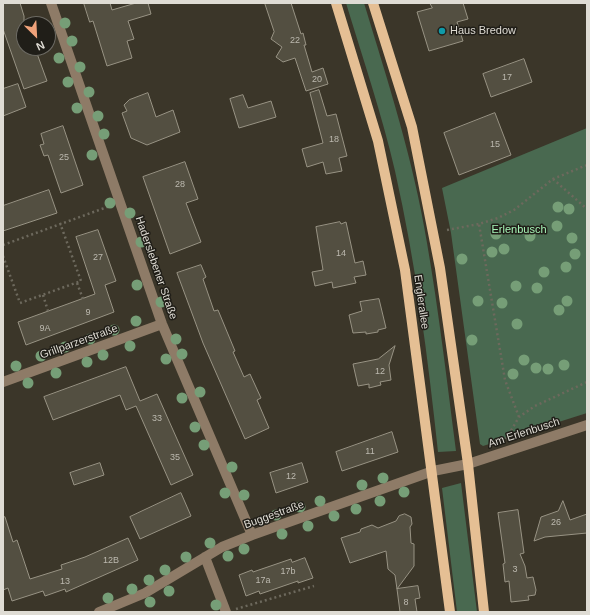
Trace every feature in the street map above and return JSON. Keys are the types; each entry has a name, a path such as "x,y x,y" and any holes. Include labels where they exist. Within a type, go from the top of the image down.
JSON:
{"main road":[{"name":"Englerallee","path":"336,3 378,141 391,196 405,270 433,471 450,612"},
{"path":"373,3 412,127 440,268 468,464 484,612"}],"street":[{"name":"Haderslebener Straße","path":"51,3 162,324 252,535"},
{"name":"Grillparzerstraße","path":"3,382 162,324"},
{"name":"Am Erlenbusch","path":"468,464 587,425"},
{"name":"Buggestraße","path":"99,612 145,593 222,547 433,471 468,464"},
{"path":"205,557 230,611"}],"path":[{"path":"447,230 479,224 498,218 514,210 553,179 587,165"},
{"path":"553,179 587,209"},
{"path":"3,244 120,203"},
{"path":"3,256 20,303 81,281 60,223"},
{"path":"479,224 505,380 519,417"},
{"path":"77,283 83,298"},
{"path":"43,295 48,311"},
{"path":"499,454 519,417 535,406 587,382"},
{"path":"230,611 314,586"}],"green space":[{"path":"346,3 364,3 408,152 422,213 431,269 443,347 456,451 438,452 421,311 395,171 372,87"},
{"name":"Erlenbusch","path":"587,128 587,413 483,446 480,444 451,233 442,188"},
{"path":"461,483 477,612 457,612 442,488"}],"building":[{"path":"3,3 20,3 24,16 16,16 16,56 38,56 47,81 24,89 3,29"},
{"path":"84,3 110,3 112,10 136,3 148,3 151,14 128,21 134,39 127,41 132,58 107,66 93,21 90,22"},
{"path":"265,3 291,3 301,34 303,33 306,45 304,45 312,72 323,68 328,84 306,91 295,58 283,62 276,57 282,47 271,39 274,32"},
{"name":"Haus Bredow","path":"430,3 463,3 468,19 457,22 463,41 429,51 417,12 432,8"},
{"path":"524,59 532,82 491,97 483,74"},
{"path":"18,84 26,107 3,116 3,89"},
{"path":"319,90 327,116 336,114 347,156 339,158 342,171 326,174 323,162 307,167 302,149 323,143 310,93"},
{"path":"148,93 156,117 173,110 180,132 147,145 131,138 122,113 127,111 124,105 129,100"},
{"path":"243,95 248,108 271,101 276,117 239,128 230,99"},
{"path":"495,113 511,155 459,175 444,133"},
{"path":"63,126 83,185 61,193 48,155 44,156 40,145 44,144 41,134"},
{"path":"185,162 198,199 186,203 201,242 170,254 143,177"},
{"path":"49,190 57,213 3,231 3,206"},
{"path":"340,222 341,224 346,222 355,263 363,261 366,275 354,277 356,283 333,288 332,282 315,286 312,272 323,270 316,227"},
{"path":"98,230 116,281 105,285 114,312 26,345 18,322 95,294 76,237"},
{"path":"201,265 206,277 203,279 214,311 218,310 235,351 233,352 244,377 250,374 261,398 257,400 269,428 245,439 203,343 177,273"},
{"path":"379,299 386,328 378,330 378,332 366,334 366,332 353,333 349,315 362,311 360,302"},
{"path":"395,346 389,365 391,380 380,382 381,385 369,388 369,384 358,386 353,364 378,359"},
{"path":"126,367 140,401 157,394 193,475 171,485 136,406 126,410 120,395 53,420 44,397"},
{"path":"392,432 398,452 342,471 336,452"},
{"path":"100,463 104,475 74,485 70,473"},
{"path":"302,463 308,482 276,493 270,473"},
{"path":"181,493 191,516 140,539 130,517"},
{"path":"563,501 570,520 587,514 587,533 545,537 534,541 541,517 558,511"},
{"path":"518,510 524,553 520,554 525,566 527,578 533,577 536,590 535,595 528,596 529,600 511,602 509,581 505,582 503,564 505,563 498,513"},
{"path":"405,514 411,517 412,524 410,527 411,543 414,544 414,566 397,589 395,575 388,569 386,551 350,563 341,538 360,532 361,529 372,525 378,528 396,521 399,516"},
{"path":"5,517 13,542 17,540 30,579 62,569 61,565 85,557 128,538 138,560 66,592 65,589 45,596 43,591 12,601 8,588 3,590 3,518"},
{"path":"305,558 313,578 298,583 298,581 260,594 259,591 246,596 239,575 252,570 253,572 291,559 292,562"},
{"path":"418,586 420,598 415,599 417,612 400,612 397,589"}],"place":[{"name":"Haus Bredow","path":"442,31"}]}
